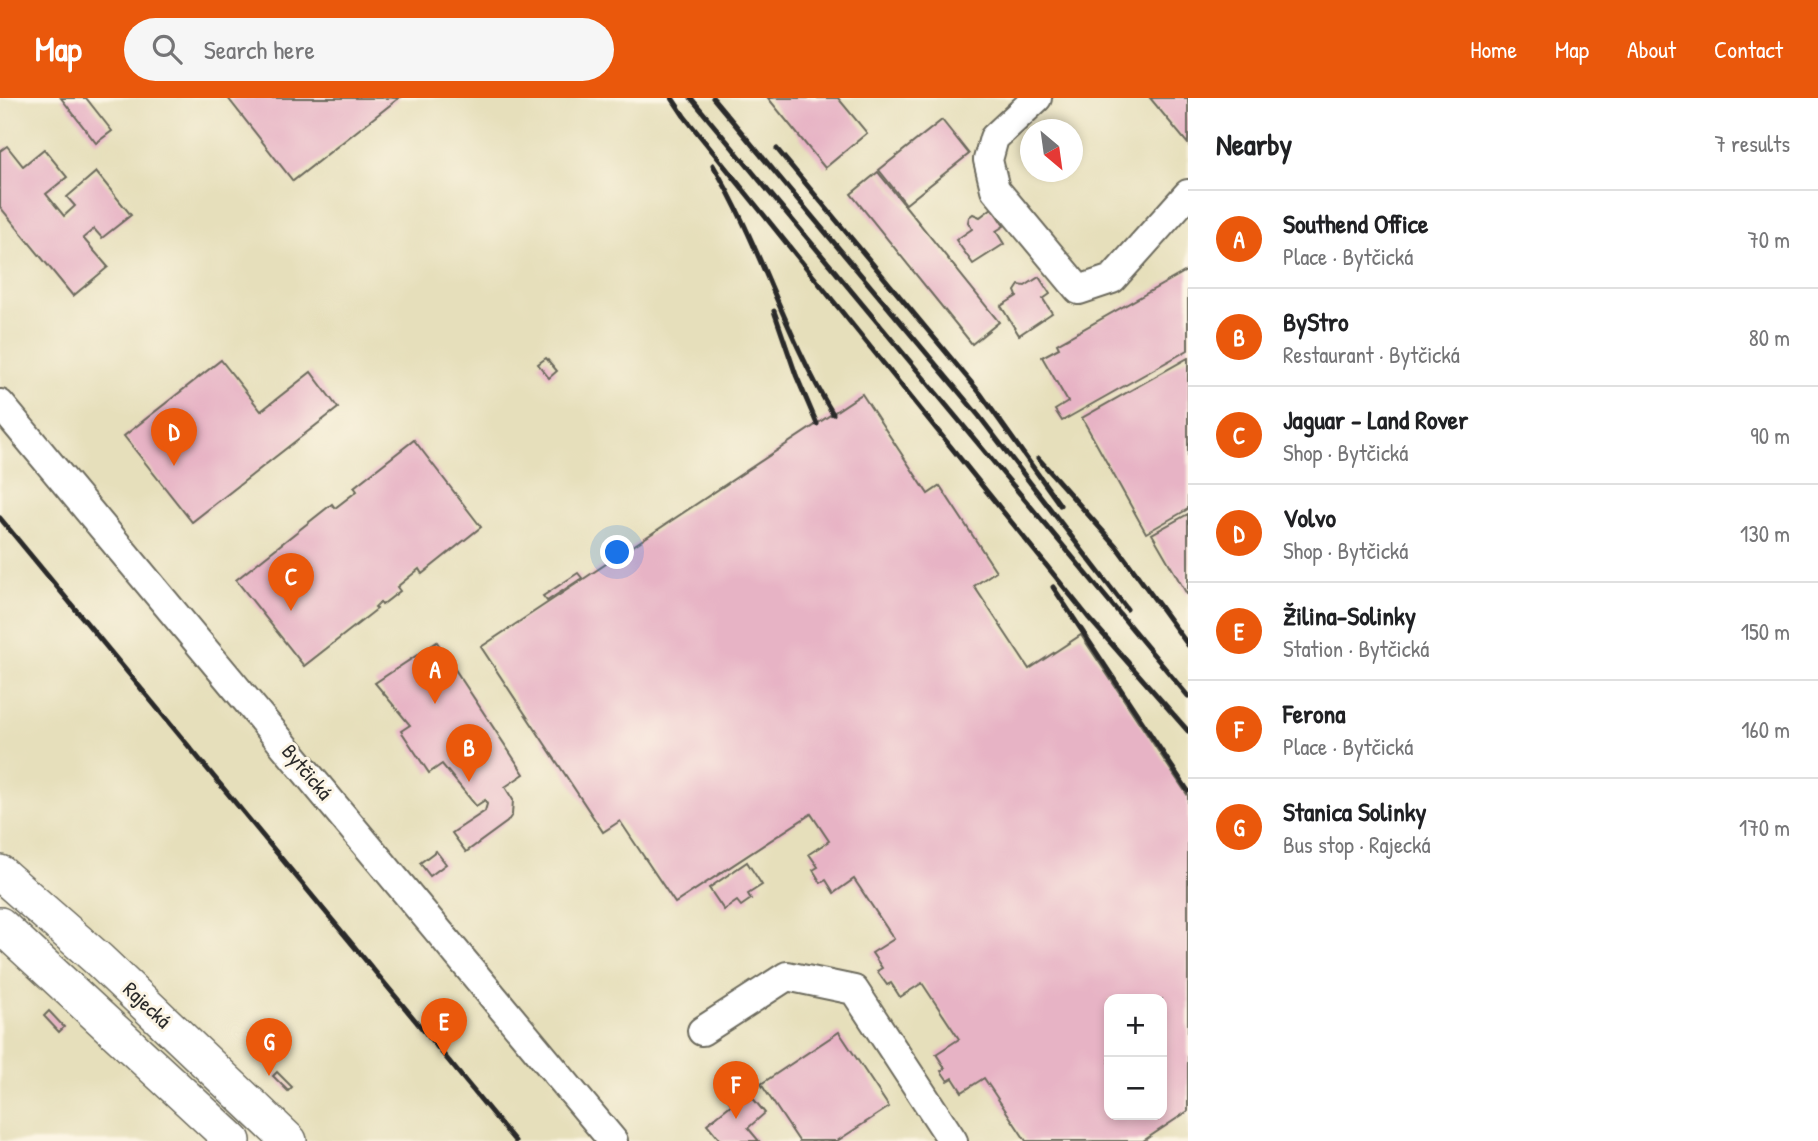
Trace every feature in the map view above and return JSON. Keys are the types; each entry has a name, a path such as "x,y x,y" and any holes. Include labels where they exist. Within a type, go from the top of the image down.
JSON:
{"main road":[{"name":"Rajecká","path":"0,873 99,960 289,1141"},
{"name":"Rajecká","path":"0,925 233,1141"}],"street":[{"path":"1037,98 994,138 988,160 995,188 1079,290 1112,279 1188,194"},
{"name":"Bytčická","path":"0,404 613,1141"},
{"path":"702,1031 787,976 854,990 953,1141"}],"building":[{"path":"61,98 86,98 112,131 96,143"},
{"path":"228,98 399,98 293,181"},
{"path":"768,98 838,98 867,133 825,168"},
{"path":"1150,98 1188,98 1188,144"},
{"path":"942,120 969,154 906,204 879,170"},
{"path":"7,146 23,166 44,149 67,177 46,194 64,216 75,206 67,197 96,172 131,215 102,238 94,229 83,238 108,267 73,296 0,207 0,151"},
{"path":"878,172 999,322 972,344 851,194"},
{"path":"992,208 1004,226 996,231 1004,244 973,264 956,240 972,229 968,222 969,217 973,214 980,217"},
{"path":"1188,270 1188,350 1062,421 1055,410 1068,402 1042,357 1059,348 1057,344"},
{"path":"1039,277 1050,294 1043,299 1052,313 1019,335 1001,306 1017,296 1015,291 1019,285 1025,286"},
{"path":"546,358 557,371 549,378 538,364"},
{"path":"1188,358 1188,509 1146,533 1082,418"},
{"path":"221,360 261,411 311,372 338,408 192,522 124,436"},
{"path":"862,394 928,494 940,486 996,571 974,586 1029,669 1081,635 1188,796 1188,1111 1143,1141 1026,1141 984,1078 962,1092 953,1078 948,1081 941,1071 945,1068 936,1054 959,1039 922,983 900,997 891,983 887,985 877,971 882,968 872,953 894,939 854,879 834,893 826,880 821,883 813,870 818,867 809,854 829,841 811,814 675,903 620,821 603,832 481,647"},
{"path":"414,440 481,527 422,574 419,569 397,587 400,591 382,605 380,602 375,607 377,609 304,666 236,580 332,504 335,508 357,491 354,487"},
{"path":"1188,514 1188,596 1152,534"},
{"path":"578,573 582,578 547,601 543,596"},
{"path":"437,642 524,774 505,787 513,800 512,815 507,822 466,852 452,833 485,811 485,800 476,806 442,764 429,773 401,731 410,725 375,683"},
{"path":"436,851 446,864 430,876 420,863"},
{"path":"747,862 762,885 748,894 751,899 741,906 737,901 724,910 709,888"},
{"path":"49,1011 64,1027 59,1032 44,1016"},
{"path":"839,1032 889,1107 837,1141 799,1141 761,1084"},
{"path":"277,1072 292,1087 288,1091 273,1076"},
{"path":"747,1091 765,1113 748,1128 759,1141 721,1141 707,1124 732,1104 729,1101 737,1094 740,1097"}],"railway":[{"path":"672,98 1088,617 1188,731"},
{"path":"691,98 1188,696"},
{"path":"713,98 979,416 1127,609"},
{"path":"777,149 980,393 1060,505"},
{"path":"713,165 745,226 801,353 833,414"},
{"path":"774,311 796,375 817,424"},
{"path":"1038,458 1116,546 1188,645"},
{"path":"0,518 515,1141"},
{"path":"1053,587 1188,791"}],"place":[{"name":"Volvo","path":"174,466"},
{"name":"Jaguar - Land Rover","path":"291,611"},
{"name":"Southend Office","path":"435,704"},
{"name":"ByStro","path":"469,782"},
{"name":"Žilina-Solinky","path":"444,1056"},
{"name":"Stanica Solinky","path":"269,1076"},
{"name":"Ferona","path":"736,1119"}]}
